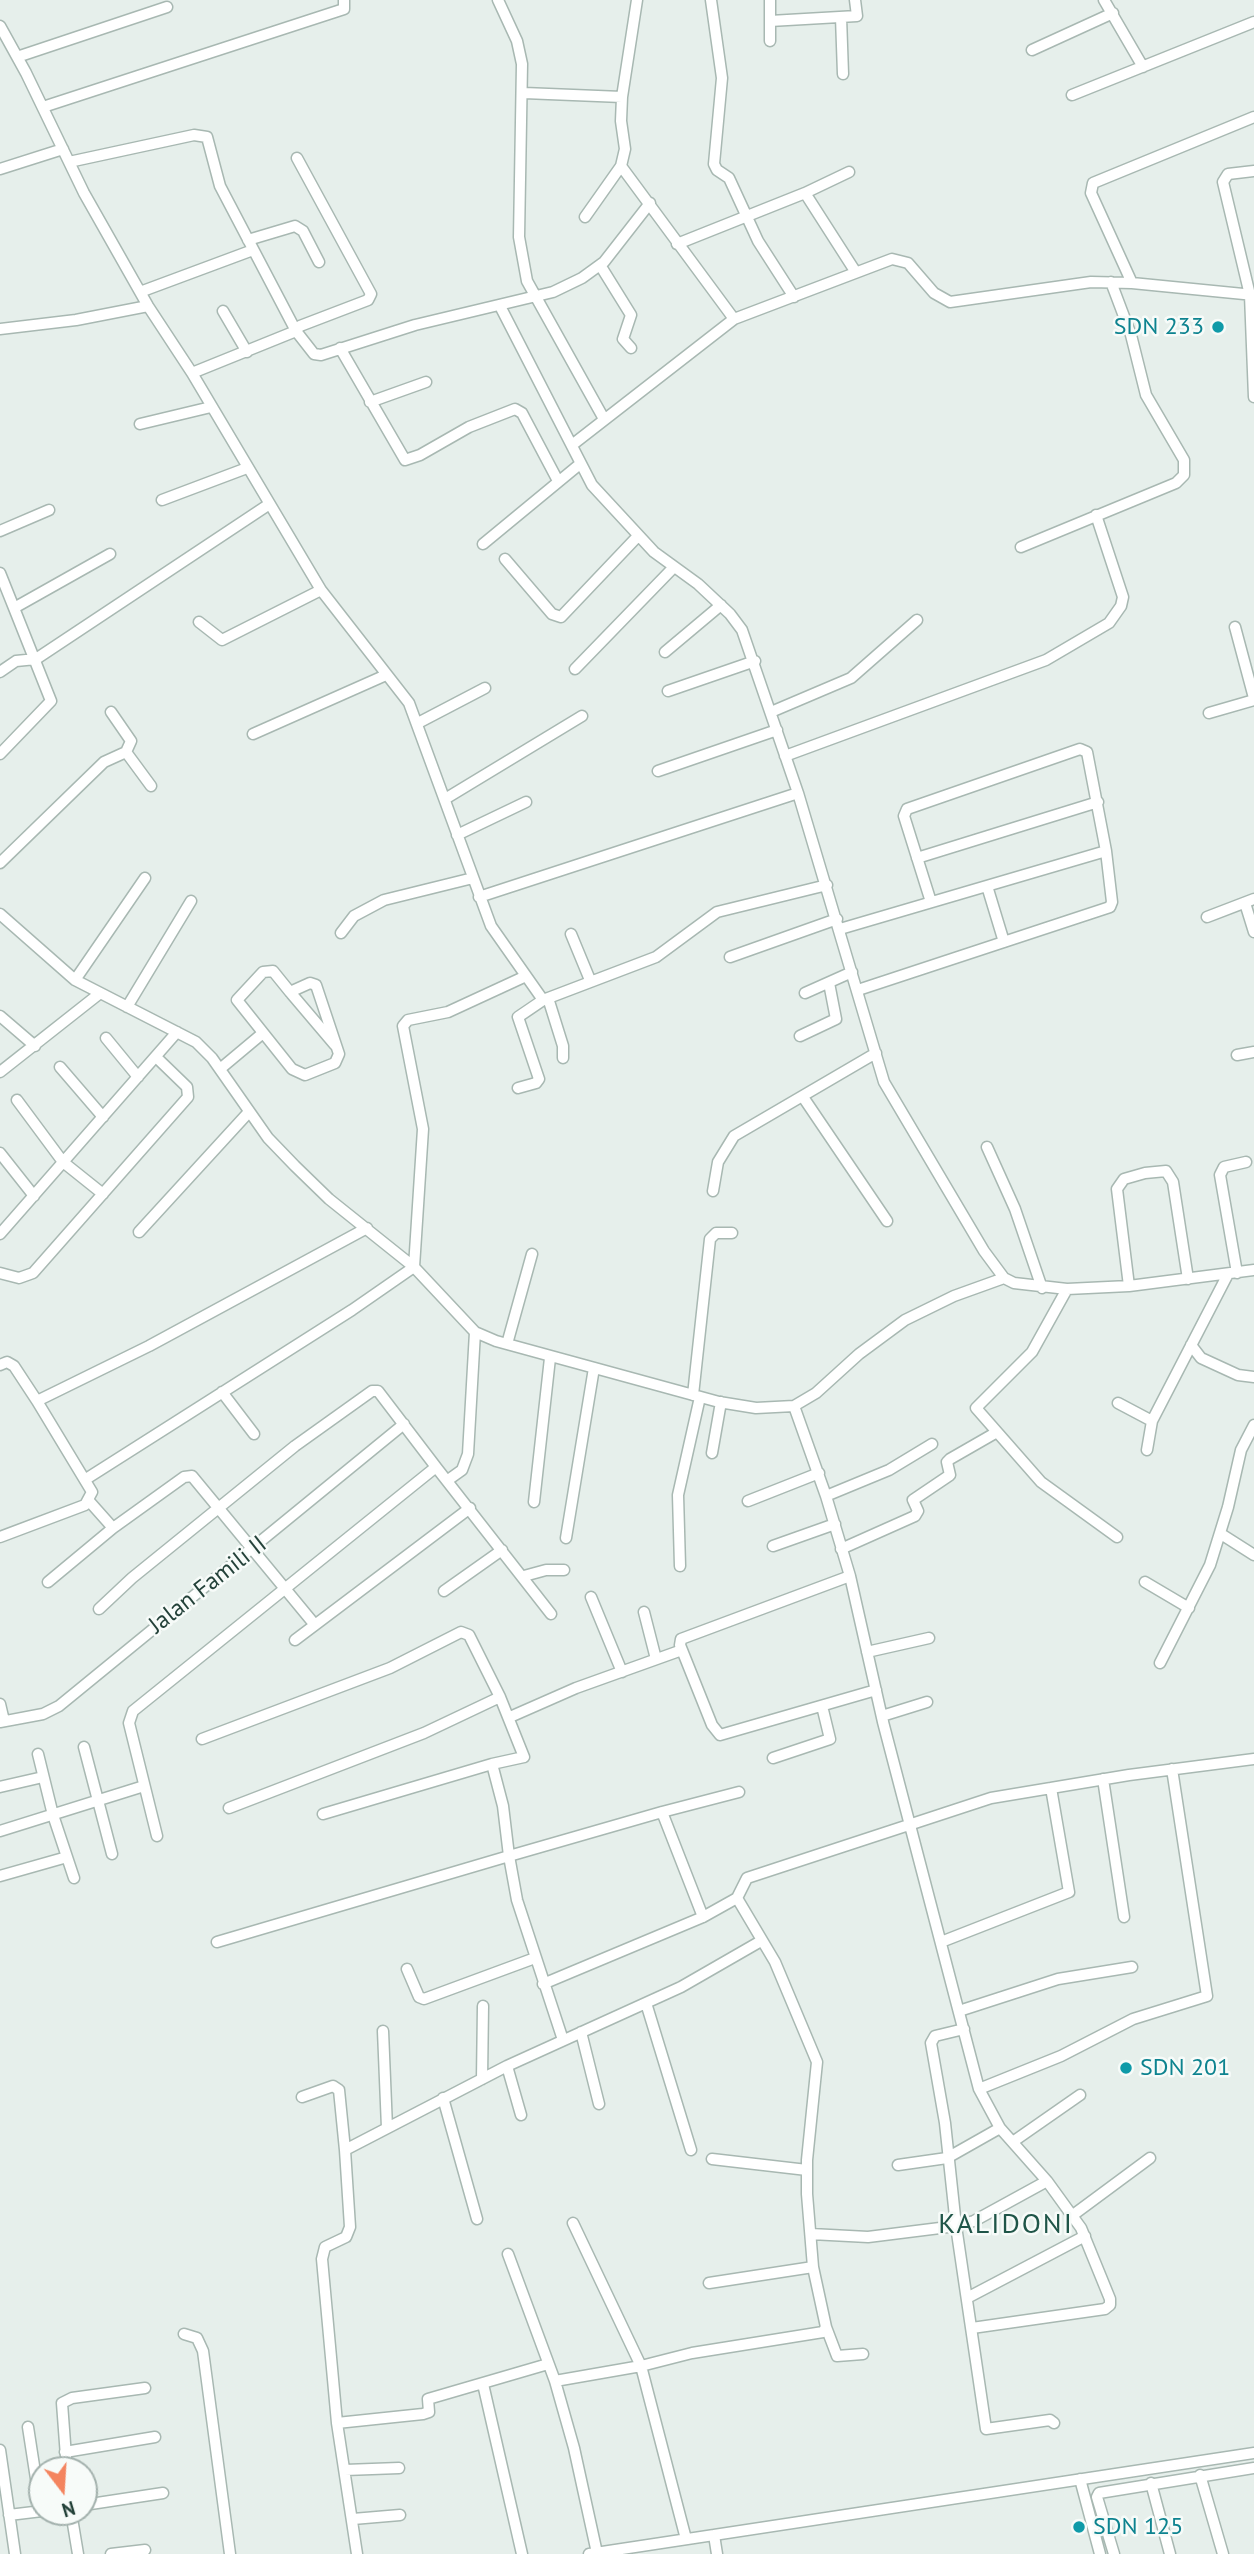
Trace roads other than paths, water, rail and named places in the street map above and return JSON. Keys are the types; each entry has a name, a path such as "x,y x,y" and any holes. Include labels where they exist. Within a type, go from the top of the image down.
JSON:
{"street":[{"path":"43,107 344,9 345,0"},
{"path":"498,0 517,41 524,93 519,237 527,281 604,419"},
{"path":"585,217 621,166 625,149 620,114 637,0"},
{"path":"711,0 722,78 713,161 717,170 729,178 745,215 794,297"},
{"path":"770,0 770,41"},
{"path":"770,21 857,16 855,0"},
{"path":"1104,0 1143,67"},
{"path":"17,57 167,7"},
{"path":"1032,50 1113,13"},
{"path":"841,17 843,74"},
{"path":"1072,95 1254,22"},
{"path":"0,26 69,162 140,292 192,373 268,505 321,590 409,702 479,897 497,938 545,999 563,1046 563,1058"},
{"path":"524,93 622,97"},
{"path":"1132,283 1091,193 1093,183 1254,117"},
{"path":"69,162 204,135 210,141 220,186 296,331 317,355 415,325 500,306 568,286 600,265 647,206"},
{"path":"0,169 63,149"},
{"path":"192,373 368,300 371,294 297,159"},
{"path":"621,166 647,206 734,318"},
{"path":"1254,171 1228,174 1223,182 1252,295 1254,397"},
{"path":"677,244 805,193 849,172"},
{"path":"805,193 855,271"},
{"path":"140,292 295,226 303,231 319,262"},
{"path":"572,444 734,318 892,259 904,260 940,299 957,303 1055,286 1111,282 1252,295"},
{"path":"600,265 631,315 623,339 631,348"},
{"path":"1021,547 1176,483 1185,471 1184,460 1146,395 1131,335 1111,282"},
{"path":"0,329 76,320 148,306"},
{"path":"500,306 592,485 638,536 673,568 698,584 721,605 742,630 755,661 798,793 890,1094 984,1251 1004,1278 1014,1283 1042,1288 1067,1289 1129,1286 1254,1270"},
{"path":"223,311 247,352"},
{"path":"340,348 405,460 420,455 469,426 511,410 520,411 558,481"},
{"path":"370,402 426,382"},
{"path":"140,424 211,407"},
{"path":"483,544 580,464"},
{"path":"162,500 247,468"},
{"path":"0,672 16,661 36,659 268,505"},
{"path":"0,531 49,510"},
{"path":"785,756 1046,660 1109,623 1121,606 1122,597 1096,515"},
{"path":"505,559 552,614 561,617 638,536"},
{"path":"8,603 110,554"},
{"path":"576,669 673,568"},
{"path":"0,573 8,603 36,659 51,701 0,754"},
{"path":"199,622 222,640 321,590"},
{"path":"666,652 721,605"},
{"path":"771,712 851,678 917,620"},
{"path":"1209,713 1254,699 1235,627"},
{"path":"668,691 755,661"},
{"path":"253,734 386,675"},
{"path":"418,723 485,688"},
{"path":"0,863 104,762 126,752 131,741 111,712"},
{"path":"445,799 582,716"},
{"path":"658,771 777,730"},
{"path":"858,990 1110,907 1112,902 1106,851 1089,755 1080,749 907,809 904,816 931,902"},
{"path":"126,752 151,786"},
{"path":"479,897 798,793"},
{"path":"457,835 526,802"},
{"path":"917,858 1098,802"},
{"path":"730,957 839,924 931,902 1106,851"},
{"path":"75,980 145,878"},
{"path":"341,933 354,916 384,900 472,878"},
{"path":"518,1088 539,1079 518,1017 545,999 656,957 718,912 827,885"},
{"path":"987,886 1004,942"},
{"path":"127,1007 191,901"},
{"path":"1207,917 1249,901 1254,932"},
{"path":"0,914 75,980 196,1042 220,1069 248,1113 295,1166 329,1199 414,1266 475,1332 506,1345 721,1402 756,1408 794,1406 816,1393 859,1354 905,1320 954,1296 1004,1278"},
{"path":"570,934 590,980"},
{"path":"290,992 310,984 316,985 339,1054 335,1063 305,1075 297,1074 238,1006 239,996 268,970 273,971 290,992 335,1045"},
{"path":"806,993 852,972"},
{"path":"414,1266 424,1137 403,1026 408,1020 449,1012 526,976"},
{"path":"800,1036 836,1019 829,983"},
{"path":"0,1072 99,994"},
{"path":"0,1016 34,1046"},
{"path":"0,1234 177,1032"},
{"path":"220,1069 263,1033"},
{"path":"106,1038 138,1076"},
{"path":"1237,1055 1254,1052"},
{"path":"713,1191 718,1162 734,1136 876,1053"},
{"path":"0,1273 19,1278 33,1273 188,1097 187,1087 156,1057"},
{"path":"60,1067 103,1116"},
{"path":"803,1097 887,1221"},
{"path":"17,1100 64,1162 103,1194"},
{"path":"139,1232 248,1113"},
{"path":"987,1147 1014,1209 1042,1288"},
{"path":"0,1153 34,1196"},
{"path":"1147,1450 1152,1421 1232,1273 1220,1175 1224,1167 1246,1162"},
{"path":"1129,1286 1117,1188 1124,1180 1144,1173 1166,1171 1173,1182 1188,1279"},
{"path":"37,1401 149,1346 367,1228"},
{"path":"680,1566 678,1495 696,1396 710,1239 716,1233 732,1233"},
{"path":"506,1345 532,1254"},
{"path":"86,1479 414,1266"},
{"path":"1067,1289 1032,1352 977,1405 978,1410 1041,1482 1117,1537"},
{"path":"448,1480 462,1471 468,1454 475,1332"},
{"path":"1191,1345 1201,1358 1238,1376 1254,1377"},
{"path":"534,1502 550,1357"},
{"path":"0,1364 7,1362 14,1366 92,1492 89,1501 0,1537"},
{"path":"566,1538 594,1368"},
{"path":"99,1609 295,1446 372,1391 378,1391 551,1614"},
{"path":"222,1392 254,1434"},
{"path":"712,1452 721,1402"},
{"path":"1118,1403 1152,1421"},
{"path":"794,1406 819,1473 850,1576 909,1824 979,2089 1000,2128 1047,2180 1073,2215 1096,2258 1110,2305 1105,2309 972,2328"},
{"name":"Jalan Famili II","path":"2,1722 43,1714 59,1706 255,1549 404,1424"},
{"path":"1160,1663 1189,1608 1221,1534 1241,1450 1254,1424"},
{"path":"841,1549 915,1516 918,1511 913,1500 950,1475 947,1462 997,1432"},
{"path":"826,1496 888,1470 932,1444"},
{"path":"157,1836 129,1723 133,1711 285,1585 436,1466"},
{"path":"748,1502 819,1473"},
{"path":"48,1581 113,1528 188,1475 192,1476 255,1549 315,1625"},
{"path":"89,1501 113,1528"},
{"path":"295,1640 470,1508"},
{"path":"773,1546 835,1524"},
{"path":"1221,1534 1254,1555"},
{"path":"444,1591 502,1550"},
{"path":"524,1576 546,1570 564,1570"},
{"path":"850,1576 681,1640 682,1650 712,1725 720,1735 876,1690"},
{"path":"1145,1582 1189,1608"},
{"path":"591,1597 621,1672"},
{"path":"644,1612 656,1659"},
{"path":"202,1738 390,1668 461,1632 468,1635 510,1717 524,1757 492,1763 323,1814"},
{"path":"867,1653 929,1637"},
{"path":"510,1717 576,1688 682,1650"},
{"path":"229,1808 424,1734 500,1697"},
{"path":"882,1716 927,1702"},
{"path":"0,1704 2,1722"},
{"path":"773,1758 830,1739 822,1706"},
{"path":"84,1747 112,1854"},
{"path":"38,1754 53,1815 74,1878"},
{"path":"543,1984 703,1917 737,1898 747,1878 757,1873 991,1798 1103,1779 1254,1759"},
{"path":"492,1763 503,1806 517,1900 563,2040"},
{"path":"979,2089 1061,2056 1133,2019 1207,1996 1172,1769"},
{"path":"0,1787 43,1777"},
{"path":"1103,1779 1124,1917"},
{"path":"0,1830 144,1786"},
{"path":"941,1942 1069,1892 1051,1788"},
{"path":"218,1942 509,1856 739,1792"},
{"path":"662,1812 703,1917"},
{"path":"0,1876 67,1857"},
{"path":"737,1898 785,1983 817,2062 807,2170 813,2267 826,2327 837,2356 863,2354"},
{"path":"345,2150 507,2066 646,2003 761,1941"},
{"path":"407,1969 419,1997 424,1999 535,1958"},
{"path":"959,2011 1058,1979 1132,1968"},
{"path":"646,2003 691,2150"},
{"path":"482,2079 483,2006"},
{"path":"964,2029 935,2036 930,2043 945,2123 956,2226 986,2429 1050,2420 1054,2423"},
{"path":"383,2031 387,2129"},
{"path":"581,2032 599,2104"},
{"path":"507,2066 521,2115"},
{"path":"302,2096 333,2086 339,2090 350,2227 346,2237 325,2247 322,2259 337,2423 357,2554"},
{"path":"1014,2141 1080,2095"},
{"path":"443,2098 477,2219"},
{"path":"898,2165 947,2158 1000,2128"},
{"path":"1073,2215 1150,2158"},
{"path":"712,2159 807,2170"},
{"path":"811,2234 868,2237 956,2226 974,2221 1047,2180"},
{"path":"573,2223 641,2366 684,2532"},
{"path":"967,2298 1085,2236"},
{"path":"508,2254 555,2381 574,2448 594,2548 684,2532 714,2535 1254,2453"},
{"path":"709,2283 813,2267"},
{"path":"555,2381 641,2366 692,2353 823,2332 826,2327"},
{"path":"184,2334 197,2338 204,2351 230,2554"},
{"path":"337,2423 423,2414 429,2412 428,2398 548,2364"},
{"path":"483,2384 521,2551"},
{"path":"65,2456 62,2406 65,2401 145,2388"},
{"path":"28,2427 33,2456"},
{"path":"65,2452 155,2437"},
{"path":"0,2451 15,2554"},
{"path":"345,2470 399,2468"},
{"path":"1114,2554 1098,2494 1254,2468"},
{"path":"1200,2475 1223,2554"},
{"path":"1080,2479 1100,2554"},
{"path":"1152,2483 1170,2554"},
{"path":"98,2503 163,2493"},
{"path":"9,2515 28,2513"},
{"path":"352,2519 400,2515"},
{"path":"73,2526 78,2554"},
{"path":"714,2535 716,2554"},
{"path":"111,2554 145,2550"}],"place":[{"name":"SDN 233","path":"1218,327"},
{"name":"SDN 201","path":"1126,2068"},
{"name":"SDN 125","path":"1079,2527"}],"district":[{"name":"KALIDONI","path":"1006,2225"}]}
